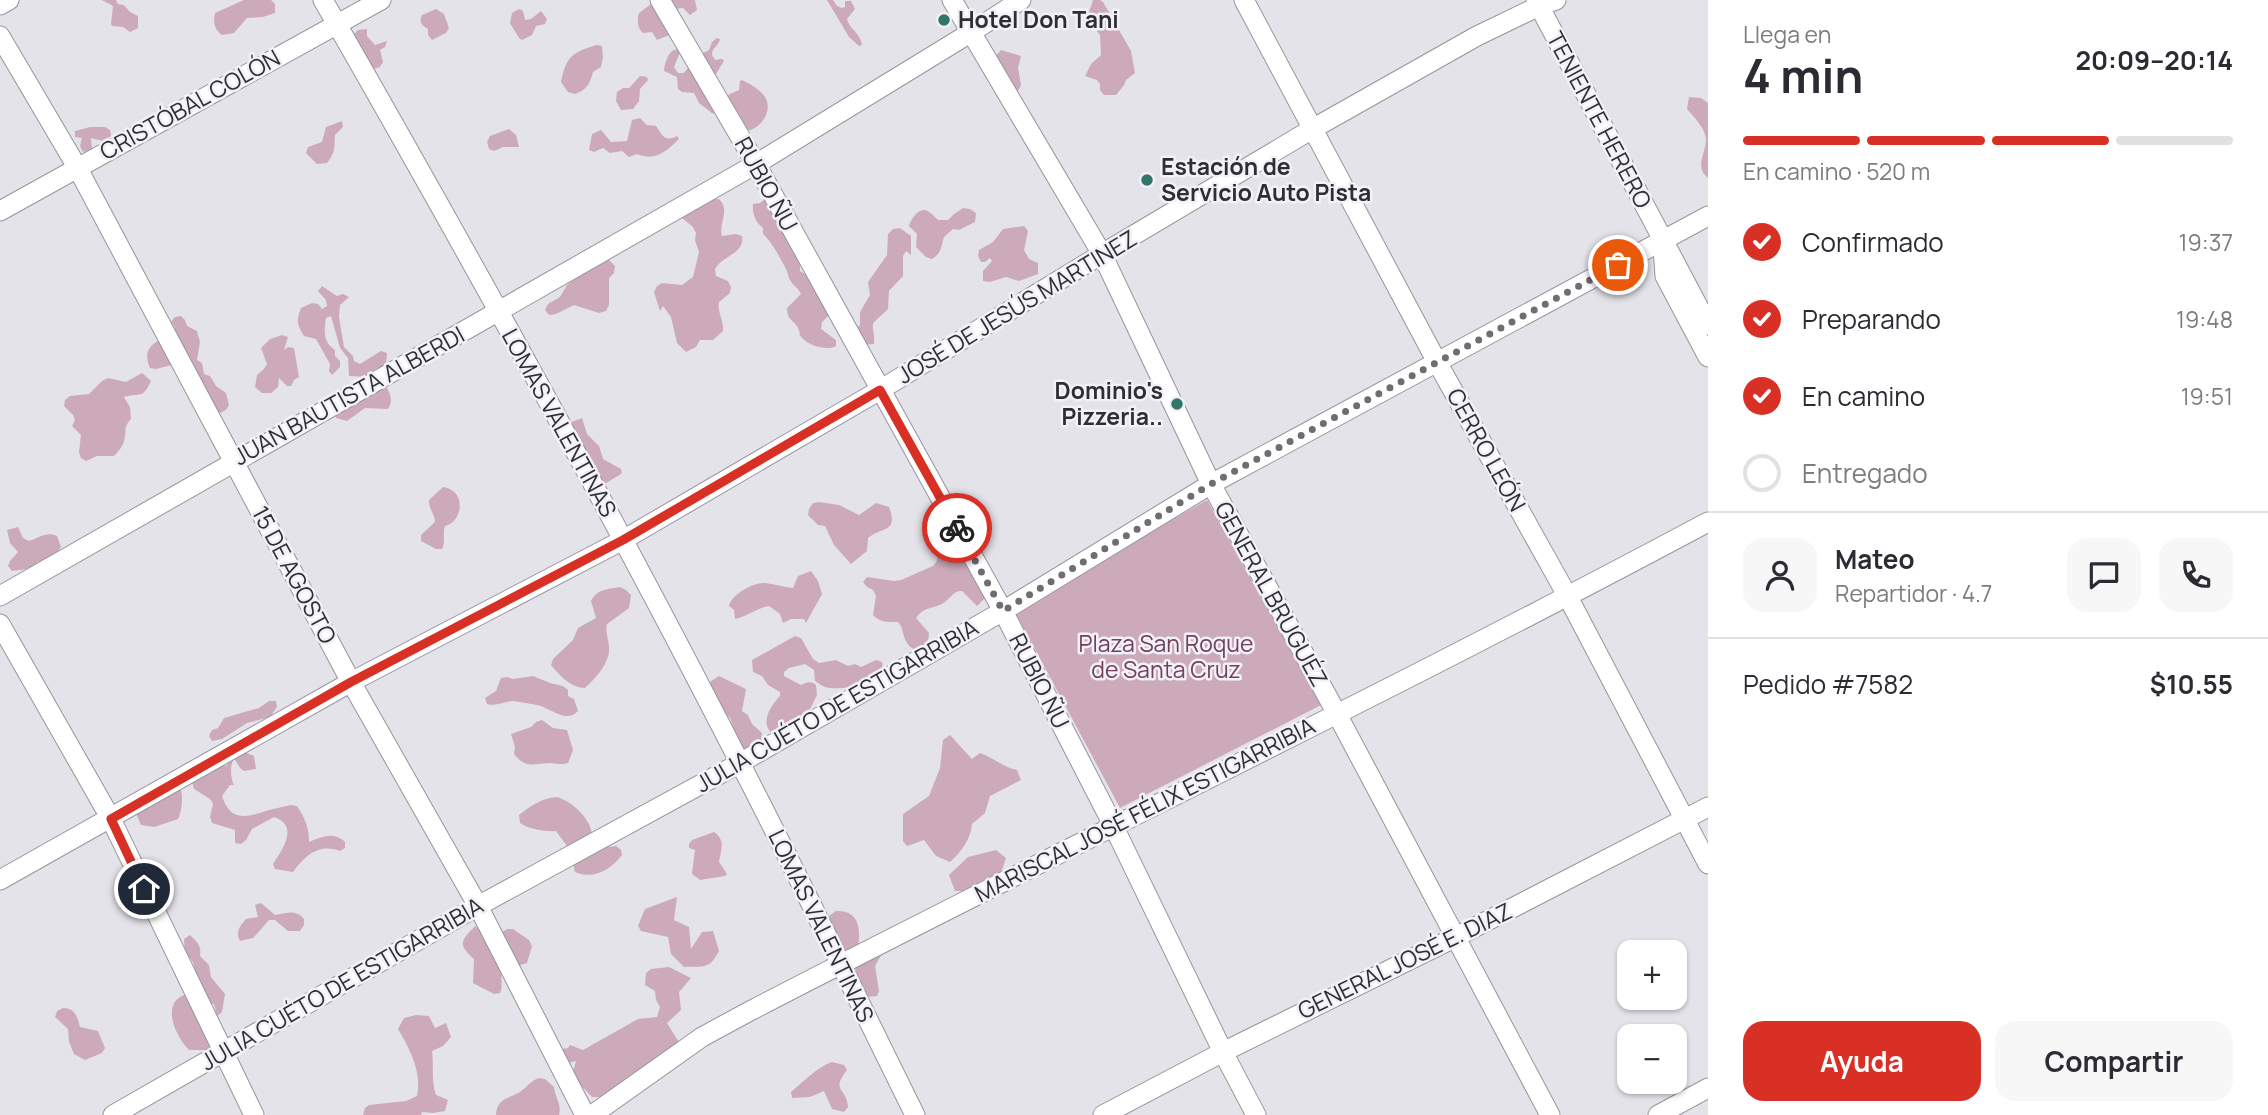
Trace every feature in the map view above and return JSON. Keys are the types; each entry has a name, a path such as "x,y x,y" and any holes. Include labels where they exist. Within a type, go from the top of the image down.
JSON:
{"street":[{"path":"0,5 9,0"},
{"name":"LOMAS VALENTINAS","path":"323,0 623,540 740,763 915,1115"},
{"name":"CRISTÓBAL COLÓN","path":"0,211 381,0"},
{"name":"RUBIO ÑU","path":"660,0 756,164 1003,611 1113,825 1256,1115"},
{"name":"GENERAL BRUGUÉZ","path":"952,0 1102,254 1211,484 1337,714 1550,1115"},
{"name":"JUAN BAUTISTA ALBERDI","path":"0,596 756,164 1021,0"},
{"name":"CERRO LEÓN","path":"1244,0 1437,362 1568,597 1708,864"},
{"name":"JOSÉ DE JESÚS MARTINEZ","path":"0,880 351,682 623,540 880,390 1314,128 1543,2"},
{"name":"TENIENTE HERERO","path":"1543,2 1708,324"},
{"name":"15 DE AGOSTO","path":"0,36 77,167 351,682 478,906 585,1115"},
{"name":"JULIA CUÉTO DE ESTIGARRIBIA","path":"113,1115 478,906 740,763 1003,611 1211,484 1708,216"},
{"path":"1663,240 1665,276 1708,357"},
{"name":"MARISCAL JOSÉ FÉLIX ESTIGARRIBIA","path":"592,1115 702,1037 799,985 1568,597 1708,522"},
{"path":"0,624 111,819 254,1115"},
{"name":"GENERAL JOSÉ E. DIAZ","path":"1103,1115 1708,807"},
{"path":"1658,1115 1708,1088"}],"green space":[{"path":"102,0 116,0 118,4 124,5 138,16 138,28 130,32 123,27 112,26 113,6"},
{"path":"244,0 271,0 275,4 275,13 247,18 234,33 222,35 215,25 215,13"},
{"path":"695,0 697,10 690,15 683,8 674,9 672,34 657,40 652,32 641,31 638,15 654,2"},
{"path":"827,0 833,0 842,8 845,7 845,1 851,1 855,9 847,19 862,45 859,46 849,37"},
{"path":"1093,0 1103,2 1131,51 1135,73 1126,80 1116,95 1104,95 1097,80 1085,76 1091,64 1101,55 1100,35 1087,18"},
{"path":"436,9 444,14 449,28 446,33 432,40 421,20 422,15"},
{"path":"519,9 523,11 525,20 541,11 547,19 545,24 536,26 532,35 522,40 510,23 512,13"},
{"path":"367,29 367,36 375,45 387,41 385,47 380,50 383,62 380,67 374,69 359,52 354,34 358,30"},
{"path":"717,38 720,39 712,55 715,60 724,61 716,74 700,89 706,92 715,111 713,114 699,103 694,93 678,89 677,77 664,71 667,59 674,50 681,50 674,67 678,73 684,73 697,56 709,50"},
{"path":"597,45 602,46 601,67 593,72 585,88 575,94 568,92 561,82 568,61 576,53"},
{"path":"1001,50 1021,56 1018,68 1021,85 1017,93 995,57"},
{"path":"640,76 647,77 648,80 640,89 639,101 633,109 621,110 616,101 617,92 629,88"},
{"path":"742,80 761,92 768,107 765,117 751,130 738,129 725,98 739,90"},
{"path":"1689,97 1701,98 1708,103 1708,178 1701,164 1706,139 1699,123 1687,109"},
{"path":"640,118 647,125 656,126 666,138 677,136 679,139 665,151 650,157 637,154 629,157 622,151 610,153 603,148 594,152 589,150 592,134 601,130 611,142 627,141 632,120"},
{"path":"342,121 343,127 335,135 332,156 327,163 317,164 306,153 308,147 322,142 326,127"},
{"path":"105,127 110,130 111,136 103,141 91,138 92,149 83,152 80,146 82,138 75,137 75,131"},
{"path":"509,129 516,135 519,147 503,147 494,151 489,149 487,142 490,136"},
{"path":"771,195 803,260 800,271 812,278 831,313 822,322 821,329 836,340 836,346 823,348 806,342 788,315 787,308 801,294 790,280 776,250 763,234 763,228 753,211 753,204 760,203"},
{"path":"719,199 724,208 722,236 742,236 737,251 715,269 716,276 728,281 731,287 730,293 719,302 723,331 713,340 700,340 696,347 686,352 677,343 671,317 663,306 660,311 654,292 662,283 682,285 693,277 699,252 693,227 682,218 684,212 702,201"},
{"path":"963,208 976,213 975,222 959,230 953,229 944,237 938,254 932,259 926,257 916,247 917,234 909,226 914,217 926,210 938,220 948,220"},
{"path":"1024,226 1028,231 1024,250 1029,259 1038,263 1038,274 1019,281 1006,277 990,282 983,281 983,271 992,261 990,258 981,262 979,250 993,242 1003,229"},
{"path":"900,228 911,236 911,255 906,251 903,256 903,276 889,291 888,309 873,323 874,344 867,344 855,330 860,325 860,312 870,295 868,282 887,255 888,234 893,229"},
{"path":"605,256 615,266 614,273 609,278 609,305 606,311 599,313 574,305 549,315 545,310 548,304 560,297 567,285"},
{"path":"322,286 337,296 343,294 349,297 340,305 339,317 344,347 354,361 360,364 381,351 387,353 386,365 375,369 367,377 349,376 348,358 340,348 331,316 326,318 325,336 340,361 340,367 332,375 329,371 330,364 316,339 304,336 298,323 301,308 312,303 318,304 322,309 327,306 326,300 318,291"},
{"path":"181,316 187,326 197,331 200,342 197,360 202,363 204,374 210,376 216,386 226,393 229,405 220,413 208,409 175,364 150,368 147,359 150,348 170,333 175,327 171,322 175,317"},
{"path":"282,335 288,337 284,350 288,347 294,348 299,377 291,386 287,386 279,378 278,387 271,393 262,393 255,387 257,375 267,364 261,348 270,339"},
{"path":"142,373 151,381 143,393 124,397 130,407 131,419 120,449 114,456 97,456 86,461 81,458 81,435 72,426 75,420 64,406 65,400 70,396 89,394 108,378 126,382"},
{"path":"384,381 391,398 388,409 365,408 347,421 336,418 335,412"},
{"path":"582,418 587,434 599,446 603,459 621,469 622,473 603,485 569,423"},
{"path":"443,487 456,494 460,506 456,519 445,526 442,549 436,549 421,541 421,535 435,522 429,500"},
{"name":"Plaza San Roque de Santa Cruz","path":"1207,500 1321,705 1120,808 1014,610"},
{"path":"813,503 839,505 859,515 876,503 889,507 892,521 887,528 868,538 867,551 851,564 834,545 825,526 818,525 808,515"},
{"path":"18,527 23,538 29,541 46,535 57,536 61,547 50,558 37,562 35,568 12,571 8,566 18,552 10,543 7,530"},
{"path":"951,541 965,542 986,597 977,606 959,591 942,604 922,612 916,618 929,633 928,638 924,646 914,649 904,638 898,622 882,621 873,615 876,596 863,582 867,577 901,580 933,566 940,548"},
{"path":"811,571 822,594 806,623 804,619 791,619 783,623 780,614 769,606 735,619 734,610 729,606 743,590 765,583 793,588 798,576"},
{"path":"620,587 631,595 629,608 607,624 607,659 585,688 575,686 551,665 553,659 573,640 578,628 596,618 591,601 593,597 603,590"},
{"path":"795,636 801,638 813,659 819,663 836,660 848,666 855,664 861,667 876,660 882,662 882,669 871,680 861,684 832,688 815,681 814,670 805,664 789,668 784,672 784,676 801,685 809,682 816,685 817,695 807,715 775,735 767,727 766,721 780,692 768,685 762,676 753,672 752,660"},
{"path":"533,676 563,686 568,690 568,696 574,699 578,711 573,715 563,716 537,705 514,701 487,704 485,698 496,691 501,678"},
{"path":"719,676 746,689 742,711 762,733 761,740 748,749 741,749 730,718 723,708 717,705 708,687 711,681"},
{"path":"269,701 276,701 277,707 270,717 247,723 222,739 212,741 209,736 212,730 218,728 224,718 259,708"},
{"path":"542,720 553,728 567,730 573,750 568,763 527,764 514,754 511,734"},
{"path":"950,735 972,759 980,753 985,755 1017,770 1021,780 990,796 985,813 972,824 965,845 950,862 936,856 924,840 907,846 903,841 903,814 929,796 940,768 943,740"},
{"path":"242,751 254,756 256,769 244,771 234,758 231,771 234,785 230,785 222,796 230,811 247,816 291,805 297,806 306,823 309,842 332,836 345,842 345,848 340,851 325,849 313,852 293,872 275,869 273,864 287,839 286,826 282,821 274,817 252,829 241,844 235,843 235,830 212,823 210,817 213,804 194,789 191,778 221,764 227,766 228,757"},
{"path":"175,789 181,790 182,793 178,819 154,827 141,825 136,813"},
{"path":"557,797 569,803 586,818 592,838 574,847 567,846 556,831 537,830 520,823 519,815 527,809"},
{"path":"714,832 721,842 719,862 727,874 700,880 692,874 695,850 689,848 689,844 692,840"},
{"path":"616,846 622,855 607,869 589,875 575,872 573,864 607,847"},
{"path":"996,850 1006,858 1000,876 967,891 955,891 949,875 968,857"},
{"path":"677,897 674,920 689,927 691,949 702,932 713,931 719,951 705,966 684,967 671,954 668,937 641,931 638,926 645,909"},
{"path":"261,903 275,915 291,912 298,914 304,919 304,925 300,931 288,931 275,920 269,920 253,938 240,941 240,927 246,919 258,917 255,905"},
{"path":"836,911 850,914 857,922 858,947 852,951 841,948 822,921"},
{"path":"475,926 485,935 496,937 507,929 513,929 529,940 532,946 527,963 503,970 500,993 494,994 473,983 474,959 465,950 463,942"},
{"path":"190,935 200,947 200,956 209,965 211,977 225,994 222,1012 217,1016 214,1004 203,1002 205,990 192,979 194,964 185,953 184,939"},
{"path":"884,950 875,966 879,991 877,996 867,997 858,982 855,964"},
{"path":"669,967 691,978 679,992 681,1010 667,1023 680,1044 604,1097 592,1097 572,1076 576,1061 565,1064 556,1050 568,1048 570,1045 583,1050 638,1019 657,1017 660,1007 655,991 645,985 646,973 651,969"},
{"path":"188,994 212,1047 207,1050 189,1050 175,1028 172,1019 174,1003"},
{"path":"63,1008 73,1011 80,1027 98,1031 105,1048 102,1053 85,1060 74,1054 68,1029 55,1017 57,1011"},
{"path":"429,1016 435,1028 446,1023 451,1037 443,1046 432,1051 434,1089 436,1095 448,1100 445,1111 422,1112 421,1115 363,1115 369,1105 406,1101 417,1096 416,1070 411,1053 398,1029 404,1018"},
{"path":"832,1062 844,1065 847,1070 840,1082 848,1107 844,1112 832,1109 824,1091 810,1097 792,1098 791,1092 816,1071"},
{"path":"539,1078 545,1079 554,1087 560,1108 559,1115 496,1115 501,1102"}],"way so far":[{"path":"957,528 1003,611 1211,484 1618,265"}],"place":[{"name":"Hotel Don Tani","path":"944,20"},
{"name":"Estación de Servicio Auto Pista","path":"1147,180"},
{"name":"Dominio's Pizzeria..","path":"1177,404"}],"route":[{"path":"144,889 111,819 351,682 623,540 880,390 957,528"}]}
